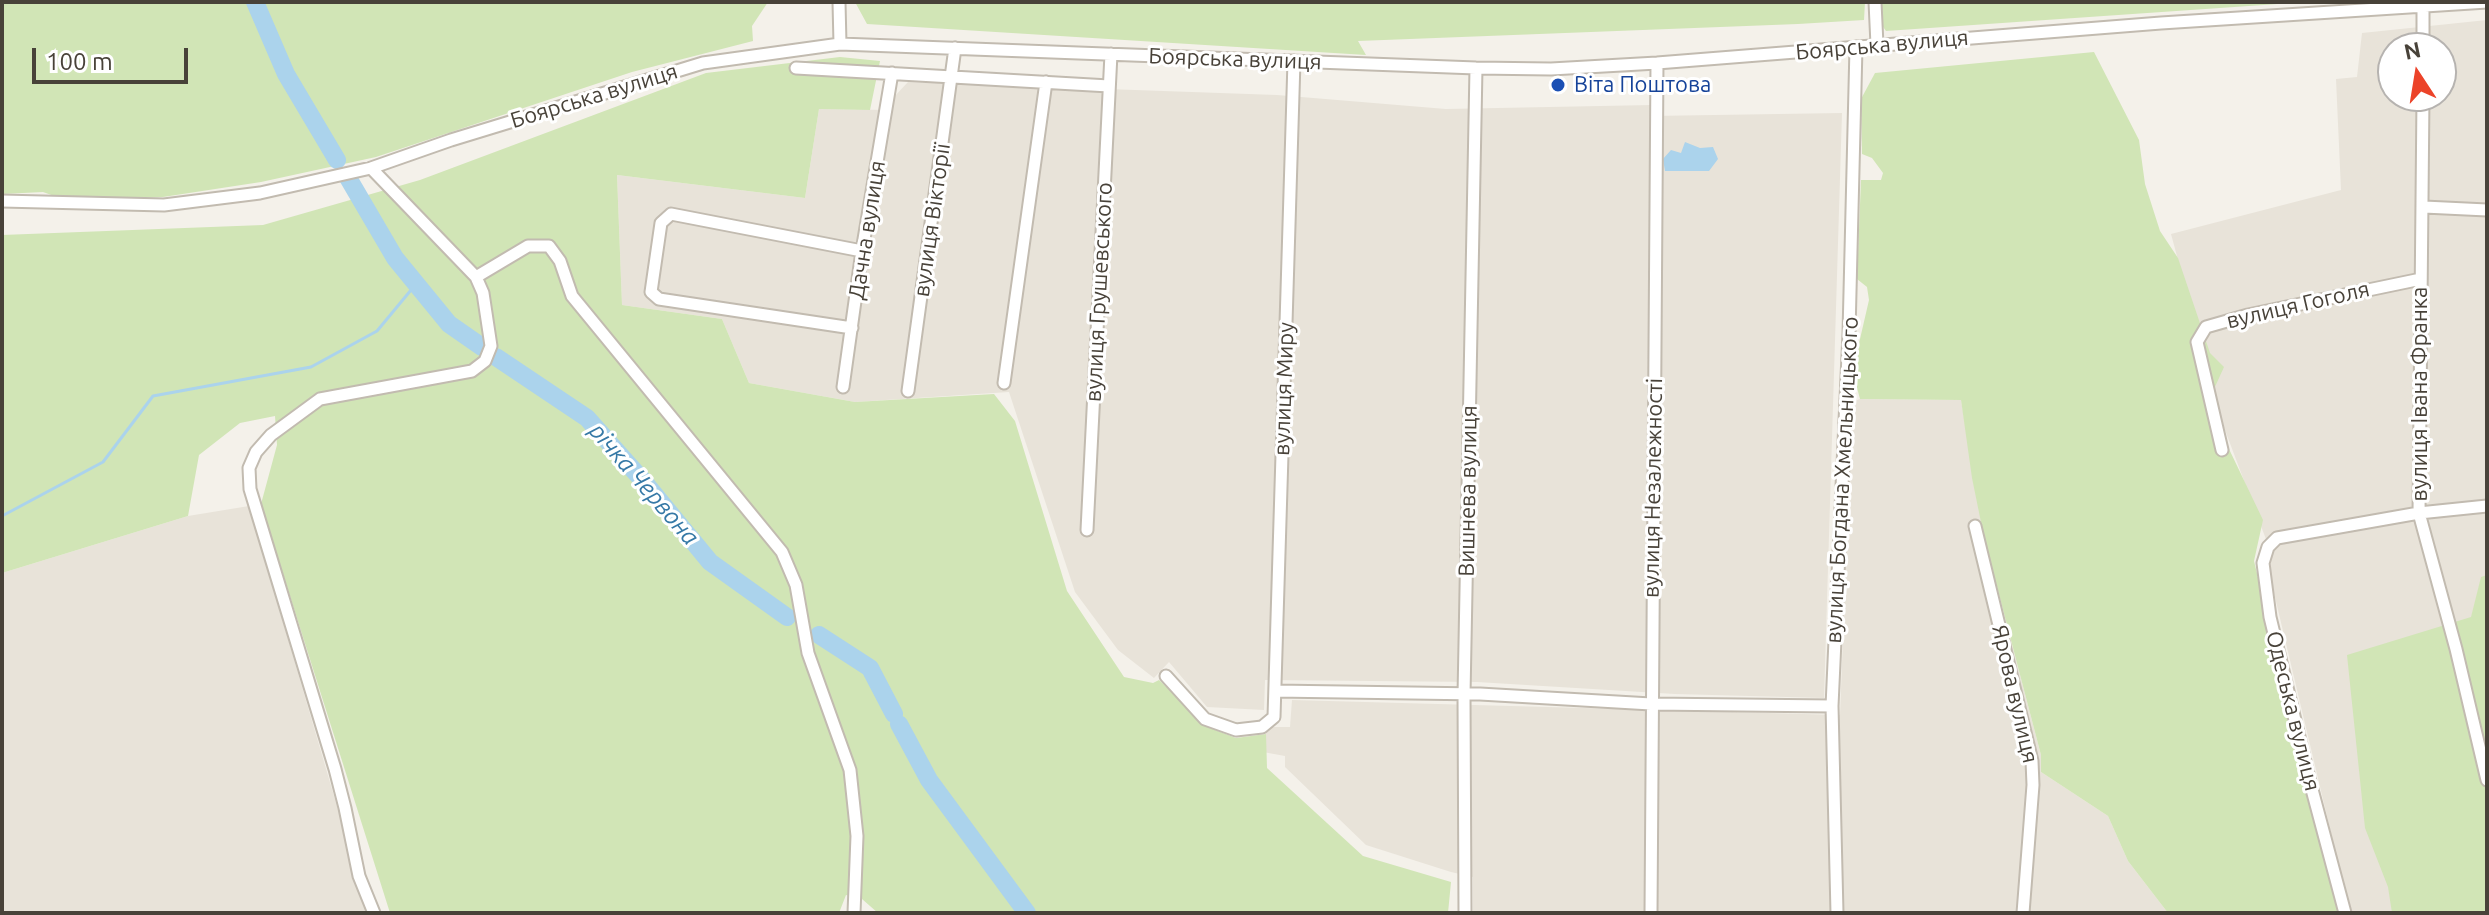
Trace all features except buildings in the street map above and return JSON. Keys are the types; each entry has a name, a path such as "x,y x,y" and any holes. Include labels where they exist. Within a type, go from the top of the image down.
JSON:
{"street":[{"path":"839,2 840,44"},
{"path":"1875,2 1877,45"},
{"name":"Боярська вулиця","path":"2,201 164,205 260,193 371,168 451,140 703,63 840,44 1551,69 2423,4 2487,2"},
{"path":"2423,4 2423,32"},
{"name":"вулиця Богдана Хмельницького","path":"1837,913 1832,706 1849,333 1856,47"},
{"name":"вулиця Вікторії","path":"908,391 955,48"},
{"name":"вулиця Грушевського","path":"1087,530 1111,54"},
{"name":"вулиця Миру","path":"1166,676 1205,719 1215,723 1236,730 1262,727 1274,717 1294,61"},
{"name":"вулиця Незалежності","path":"1651,913 1657,63"},
{"path":"796,68 1109,86"},
{"name":"Вишнева вулиця","path":"1465,913 1464,695 1476,68"},
{"name":"Дачна вулиця","path":"843,387 892,73"},
{"path":"1004,383 1046,82"},
{"name":"вулиця Івана Франка","path":"2423,112 2419,513 2487,780"},
{"path":"371,168 476,277 483,293 491,346 485,361 472,371 320,399 271,435 256,452 249,468 250,489 335,769 359,876 374,913"},
{"path":"2424,207 2487,210"},
{"path":"852,328 659,299 651,292 661,223 671,214 862,251"},
{"path":"476,277 528,246 549,246 560,261 572,296 782,552 796,585 808,653 850,770 857,836 854,913"},
{"name":"вулиця Гоголя","path":"2222,450 2197,342 2206,327 2341,294 2421,279"},
{"name":"Одеська вулиця","path":"2345,913 2270,617 2263,563 2268,547 2277,538 2303,533 2419,513 2487,506"},
{"name":"Ярова вулиця","path":"1975,526 2032,761 2033,785 2023,913"},
{"path":"1275,691 1464,695 1651,704 1832,706"}],"shaded area":[{"path":"2487,20 2487,913 2350,913 2269,572 2270,550 2222,422 2171,234 2341,190 2336,79 2357,77 2362,33"},
{"path":"908,82 1277,95 1446,109 1652,105 1651,116 1842,113 1824,698 1675,694 1477,682 1265,680 1264,710 1207,707 1169,662 1154,678 1118,650 1075,592 1009,392 855,402 749,383 722,319 622,305 617,175 805,198 819,109 889,110 893,98"},
{"path":"1860,399 1961,400 1984,537 2041,755 2041,772 2108,816 2128,861 2168,913 1473,913 1473,877 1366,845 1285,767 1285,756 1263,752 1267,727 1290,727 1292,700 1840,715 1852,402"},
{"path":"249,506 349,847 358,891 368,913 2,913 2,573 188,516"}],"green space":[{"path":"2,2 768,2 752,26 753,41 632,72 376,157 261,182 163,197 71,202 43,192 2,194"},
{"path":"855,2 1865,2 1864,20 1358,41 1366,55 867,24"},
{"path":"1871,2 2307,2 1886,31 1871,10"},
{"path":"2094,52 2139,140 2145,184 2160,231 2178,258 2210,353 2224,367 2214,389 2218,426 2263,520 2254,561 2338,913 2168,913 2128,861 2108,816 2041,772 2041,755 1984,537 1961,400 1860,399 1855,380 1857,352 1869,300 1867,287 1857,279 1861,180 1881,180 1883,173 1872,158 1862,154 1861,99 1875,73"},
{"path":"840,57 880,61 870,110 819,109 805,198 617,175 622,305 722,319 749,383 855,402 994,394 1015,421 1067,591 1124,677 1153,683 1159,680 1210,728 1236,738 1266,734 1267,768 1363,856 1451,882 1448,913 878,913 862,899 846,895 839,913 390,913 261,504 277,445 275,416 240,423 199,455 188,516 2,573 2,235 263,225 420,180 706,73"},
{"path":"2487,575 2487,913 2392,913 2388,887 2365,828 2347,655 2471,617 2481,577"}],"water":[{"path":"1685,142 1700,148 1713,147 1718,159 1709,171 1665,171 1663,159 1671,150 1681,153"}],"waterway":[{"name":"річка Червона","path":"255,2 286,74 337,160"},
{"path":"347,176 395,258 449,324 482,347"},
{"path":"2,516 103,462 153,396 311,367 377,331 416,284"},
{"name":"річка Червона","path":"496,357 587,418 710,562 787,617"},
{"path":"819,635 870,668 894,714"},
{"name":"річка Червона","path":"899,724 929,780 1027,913"}],"place":[{"name":"Віта Поштова","path":"1558,85"}]}
